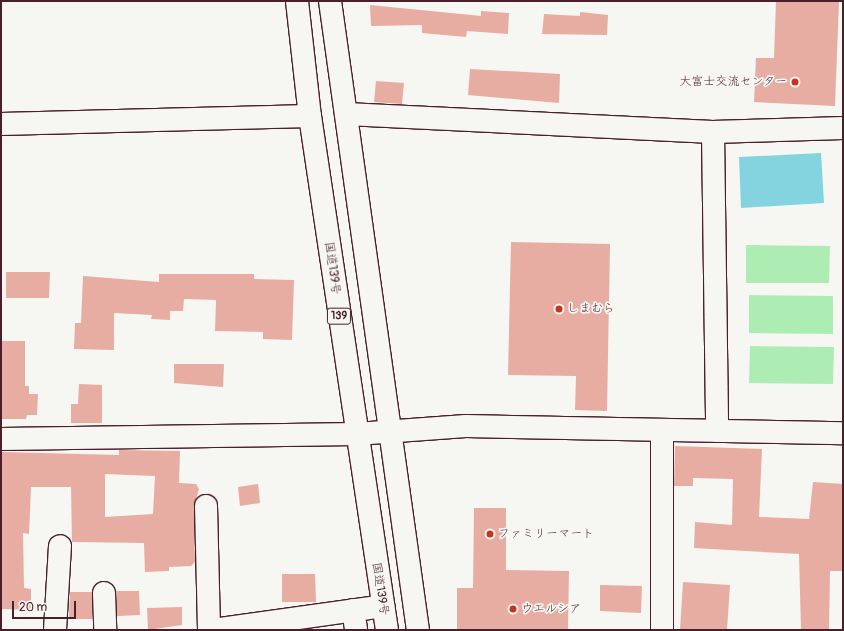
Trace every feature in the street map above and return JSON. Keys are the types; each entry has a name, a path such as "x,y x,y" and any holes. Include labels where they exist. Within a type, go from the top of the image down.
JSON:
{"main road":[{"name":"国道139号","path":"297,1 310,116 356,434 387,630"},
{"path":"330,1 418,630"},
{"path":"346,114 713,132 843,128"},
{"path":"1,124 310,116"},
{"path":"713,132 717,431"},
{"path":"1,439 356,434 390,433 466,426 843,433"},
{"path":"662,430 662,630"},
{"path":"206,506 209,630"},
{"path":"55,630 60,546"},
{"path":"104,593 105,630"},
{"path":"213,630 355,620 383,606"}],"green space":[{"path":"746,245 830,246 829,283 746,283"},
{"path":"749,295 833,296 833,334 749,333"},
{"path":"750,346 834,347 833,384 749,383"}],"water":[{"path":"821,153 824,203 741,208 739,157"}],"building":[{"path":"776,1 839,1 835,106 754,102 756,58 774,58"},
{"path":"370,5 481,16 481,11 509,13 508,34 467,31 466,37 422,33 422,25 371,26"},
{"path":"580,12 608,15 607,35 542,34 544,14 580,16"},
{"path":"470,69 560,74 559,103 468,95"},
{"path":"376,81 404,83 402,104 374,102"},
{"name":"しまむら","path":"511,242 610,244 607,411 575,410 576,376 508,375"},
{"path":"6,272 50,272 49,298 6,298"},
{"path":"159,274 254,274 254,279 294,280 292,340 263,339 263,332 215,331 216,300 184,299 183,311 170,311 170,320 151,319 152,315 114,313 114,350 74,349 75,323 81,323 83,276 159,282"},
{"path":"1,341 25,341 25,386 29,386 29,394 38,394 37,415 27,415 26,419 1,419"},
{"path":"174,364 224,364 223,387 174,383"},
{"path":"79,384 102,385 102,423 71,423 71,404 78,404"},
{"path":"675,446 762,449 759,517 809,519 813,482 843,484 843,571 830,571 829,630 801,630 799,554 694,548 695,522 732,525 733,479 693,478 693,486 674,486"},
{"path":"119,450 180,451 179,483 196,484 199,489 194,506 195,562 191,566 169,567 169,571 145,572 144,543 72,542 71,487 31,487 29,534 23,533 24,588 31,589 31,610 1,609 1,452 119,455","holes":["105,474 155,476 153,514 105,517"]},
{"path":"258,484 260,503 240,506 238,487"},
{"name":"ウエルシア","path":"474,508 506,508 506,570 569,571 568,630 457,630 457,588 473,588"},
{"path":"282,574 315,574 316,602 282,602"},
{"path":"683,582 730,585 727,630 680,630"},
{"path":"600,585 642,586 641,613 600,611"},
{"path":"116,591 139,591 140,615 117,616"},
{"path":"70,592 92,592 92,619 69,619"},
{"path":"182,607 182,625 148,630 147,608"}],"place":[{"name":"大富士交流センター","path":"795,82"},
{"name":"しまむら","path":"559,309"},
{"name":"ファミリーマート","path":"490,534"},
{"name":"ウエルシア","path":"513,609"}]}
